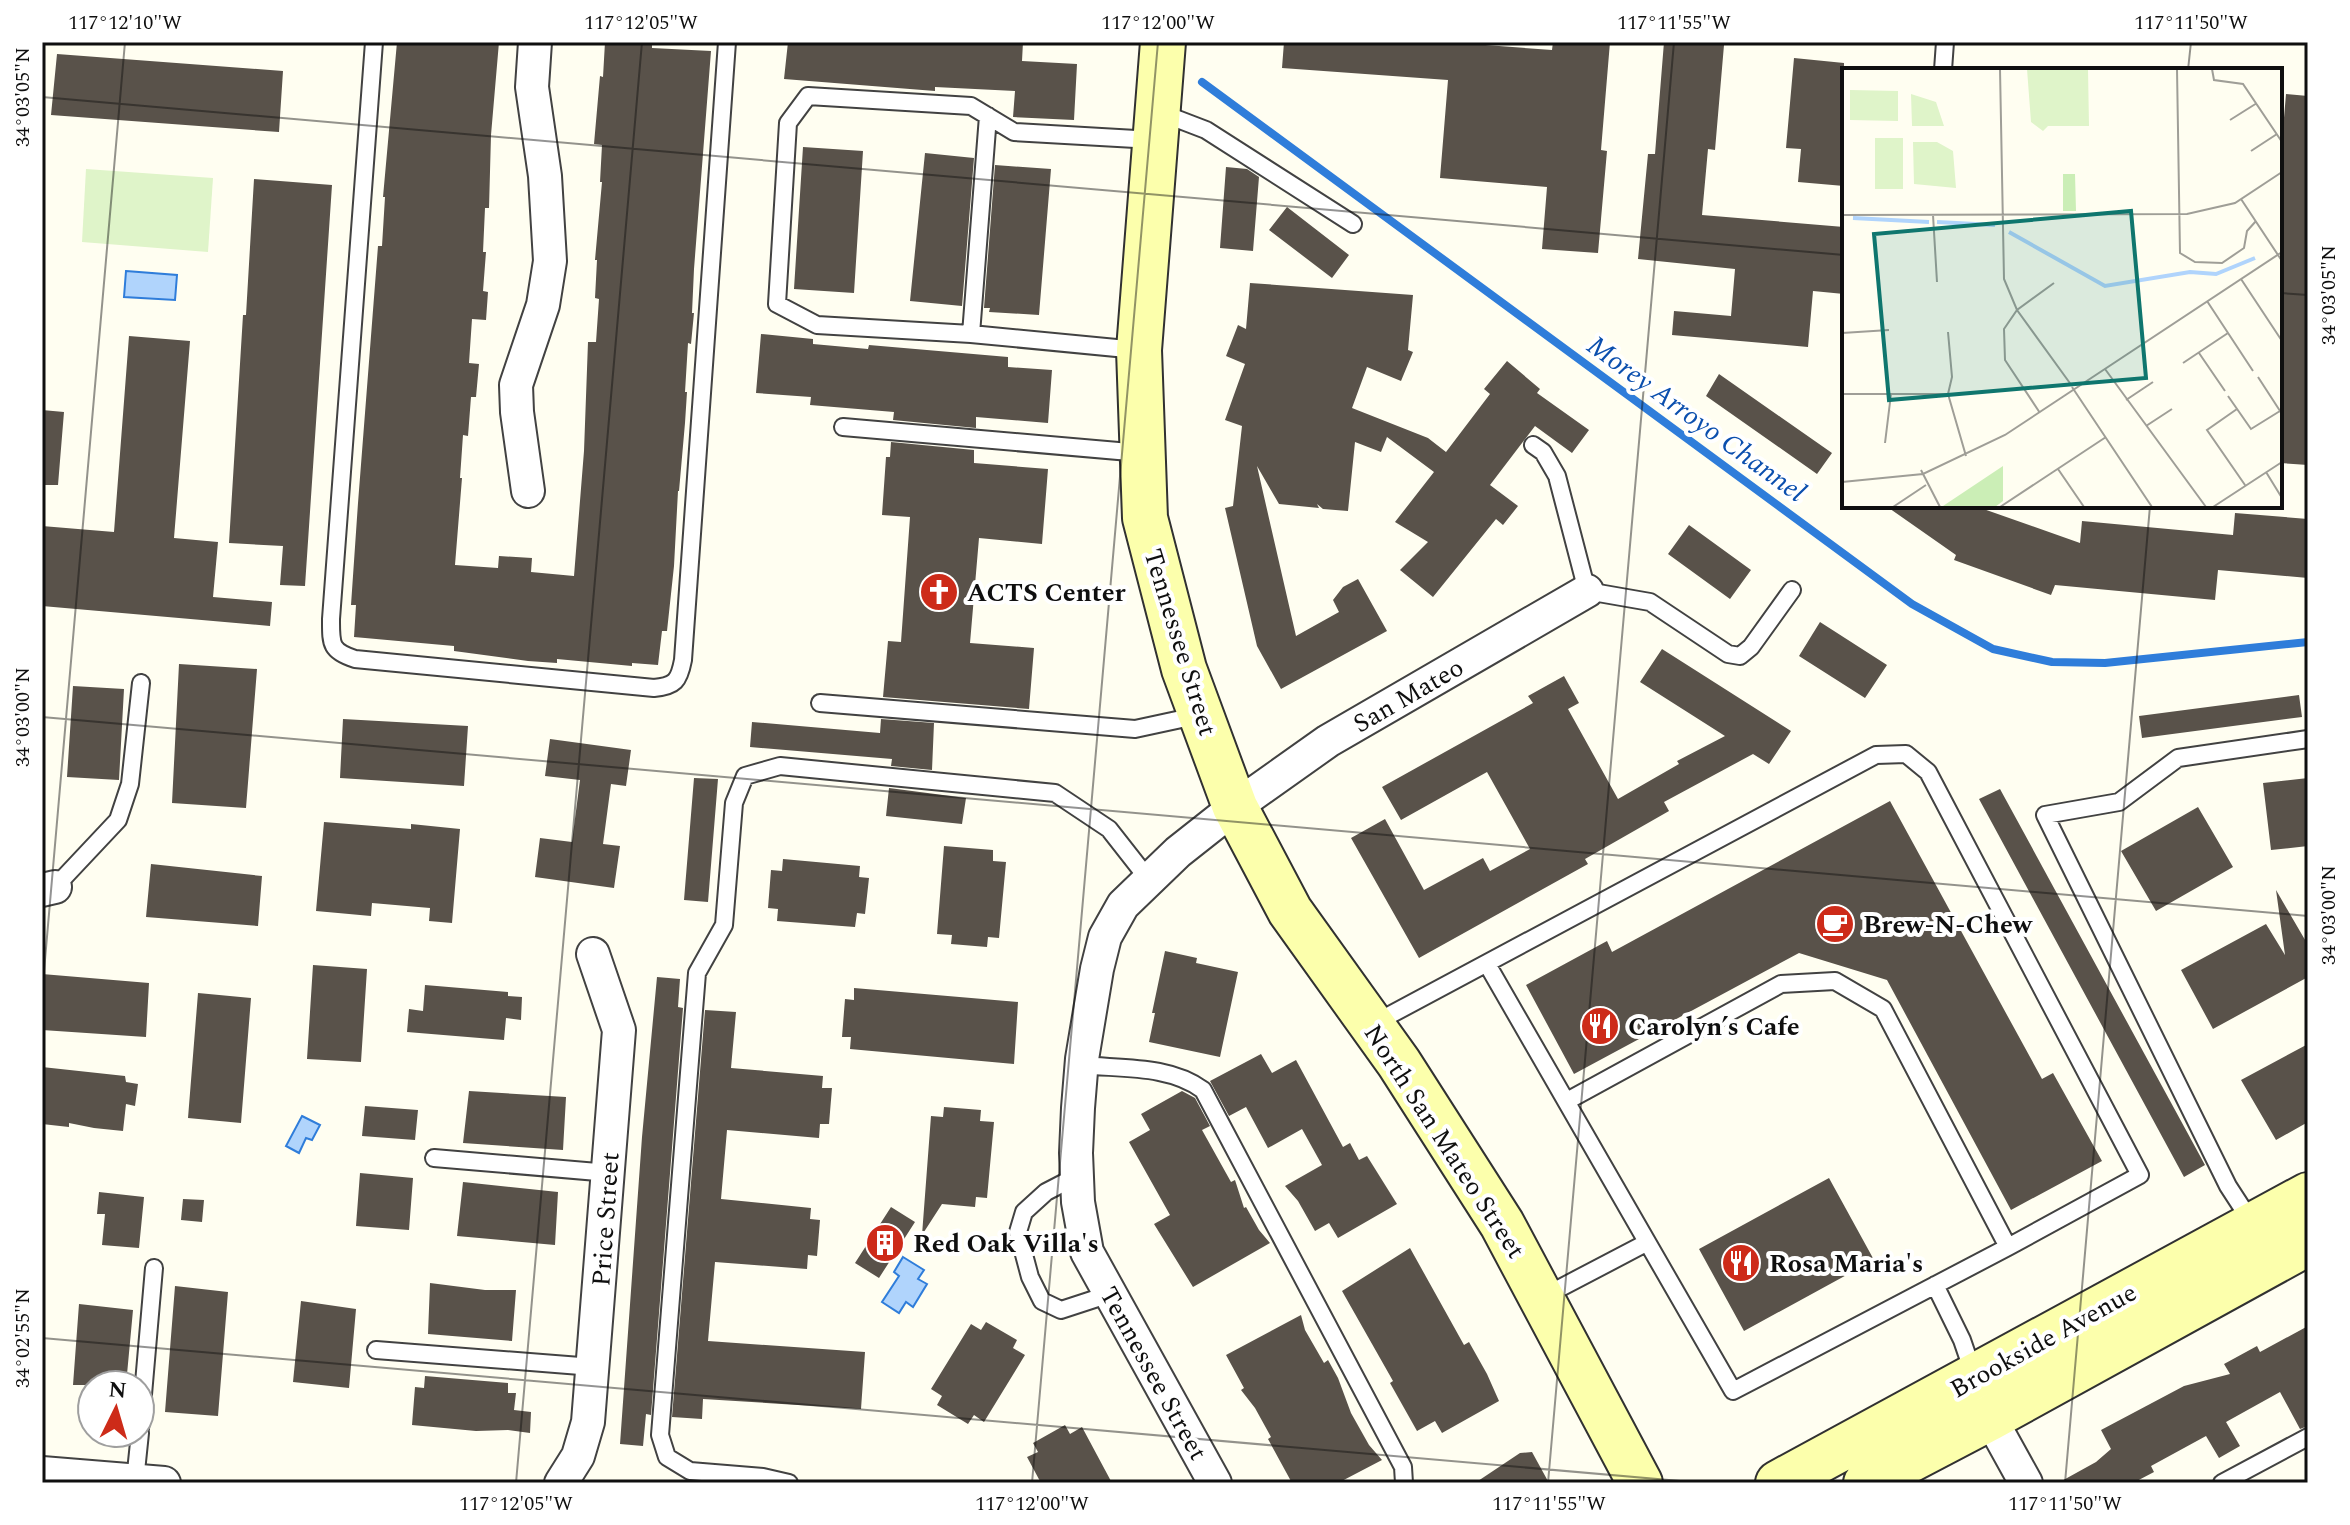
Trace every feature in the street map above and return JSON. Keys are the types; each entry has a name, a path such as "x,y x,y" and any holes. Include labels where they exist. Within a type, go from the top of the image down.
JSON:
{"main road":[{"name":"Tennessee Street","path":"1163,42 1139,350 1145,518 1184,669 1235,807"},
{"name":"North San Mateo Street","path":"1235,807 1290,911 1399,1063 1502,1224 1640,1483"},
{"name":"Brookside Avenue","path":"1778,1483 2308,1195"},
{"name":"Brookside Avenue","path":"1866,1483 2308,1243"}],"street":[{"path":"528,491 516,385 543,305 550,261 545,176 532,87 535,42"},
{"name":"San Mateo","path":"1235,807 1328,741 1587,591"},
{"name":"Tennessee Street","path":"1215,1483 1087,1252 1078,1202 1078,1108 1097,969 1105,937 1123,905 1178,852 1235,807"},
{"name":"Price Street","path":"561,1483 578,1456 588,1422 619,1030 593,954"},
{"path":"1975,1377 1990,1418 2026,1483"},
{"path":"42,1473 150,1482"}],"lane":[{"path":"374,42 331,619 334,648 355,659 654,688 676,681 683,660 727,42"},
{"path":"1943,68 1945,42"},
{"path":"1139,350 971,334 817,325 777,304 788,123 808,96 971,106 1014,132 1156,126 1206,130 1353,224"},
{"path":"971,334 988,116"},
{"path":"843,427 1143,454"},
{"path":"1533,445 1543,452 1557,476 1587,591 1650,602 1728,654 1740,656 1751,647 1792,590"},
{"path":"48,888 118,820 130,784 141,683"},
{"path":"820,703 1135,729 1201,715"},
{"path":"2253,1225 2228,1186 2045,815 2119,802 2178,758 2308,739"},
{"path":"1372,1025 1876,755 1906,754 1928,772 2140,1175 1733,1391 1487,964"},
{"path":"789,1483 763,1477 690,1471 667,1457 660,1435 697,973 724,925 734,803 745,776 780,766 1055,793 1109,829 1149,880"},
{"path":"1567,1101 1781,984 1835,981 1883,1009 2008,1247"},
{"path":"1082,1065 1162,1073 1189,1079 1203,1090 1403,1467 1404,1483"},
{"path":"434,1158 609,1173"},
{"path":"1077,1176 1046,1192 1024,1212 1018,1232 1030,1277 1042,1301 1061,1310 1110,1294"},
{"path":"1542,1298 1646,1243"},
{"path":"145,1369 154,1268"},
{"path":"1935,1285 1962,1340 1975,1377"},
{"path":"376,1350 593,1367"},
{"path":"2222,1483 2308,1437"},
{"path":"144,1449 150,1482"}],"green space":[{"path":"86,169 213,178 208,252 82,242"}],"water":[{"path":"126,271 177,275 175,300 124,297"},
{"path":"302,1116 320,1125 312,1140 306,1138 299,1153 286,1146"},
{"path":"903,1257 924,1270 918,1279 927,1284 913,1307 906,1302 899,1313 882,1302 899,1276 894,1272"}],"building":[{"path":"397,42 499,42 489,208 485,208 483,291 488,292 486,320 472,319 469,363 479,364 476,397 471,397 468,436 463,435 455,565 498,568 499,556 532,558 531,572 574,576 584,451 588,342 596,342 599,299 595,298 595,260 602,145 594,144 605,42 652,42 652,48 711,51 674,566 667,631 662,631 658,665 632,663 632,666 557,659 557,663 528,661 454,651 454,646 354,637 356,605 351,605 358,503"},
{"path":"788,42 1023,42 1022,61 1077,64 1074,120 1013,117 1015,91 935,87 935,91 784,79"},
{"path":"1284,42 1445,42 1552,50 1553,42 1610,42 1601,150 1607,151 1598,253 1542,249 1547,187 1440,178 1448,80 1282,68"},
{"path":"1664,42 1724,45 1715,150 1708,149 1702,215 1842,227 1842,294 1813,291 1808,347 1672,335 1674,311 1731,316 1735,269 1638,259 1648,154 1655,154"},
{"path":"57,54 283,71 279,132 51,115"},
{"path":"1794,58 1844,63 1842,186 1798,182 1801,149 1786,148"},
{"path":"2286,94 2308,96 2308,465 2282,463 2282,141"},
{"path":"803,147 863,151 854,293 794,289"},
{"path":"925,153 974,158 962,306 910,301"},
{"path":"995,165 1051,169 1039,315 989,312 990,308 984,308"},
{"path":"1226,167 1247,169 1259,177 1253,251 1220,248"},
{"path":"254,179 332,185 305,586 280,585 283,546 229,543"},
{"path":"1287,207 1349,255 1332,278 1269,230"},
{"path":"1250,283 1413,295 1408,350 1413,352 1401,381 1367,367 1352,408 1428,438 1446,452 1490,394 1484,389 1507,361 1540,389 1537,393 1589,430 1572,453 1535,426 1490,485 1518,506 1503,525 1496,519 1433,597 1400,570 1428,542 1395,522 1434,472 1387,437 1381,452 1355,442 1348,511 1323,509 1317,504 1319,508 1279,504 1257,466 1296,636 1339,612 1333,600 1343,587 1358,579 1387,631 1281,689 1257,646 1225,508 1233,506 1242,426 1225,420 1245,364 1226,356 1238,325 1246,329"},
{"path":"761,334 813,339 813,344 868,349 869,345 1008,357 1008,367 1052,370 1048,423 976,417 976,428 893,420 894,412 810,405 811,397 756,393"},
{"path":"129,336 190,341 174,538 218,542 213,597 272,602 270,626 42,606 42,526 114,532"},
{"path":"1719,374 1832,453 1817,474 1706,396"},
{"path":"42,410 64,412 58,485 42,485"},
{"name":"ACTS Center","path":"891,442 974,450 974,463 1048,469 1042,544 979,538 970,643 1034,648 1029,709 883,697 888,641 901,642 910,517 882,515 886,457 890,457"},
{"path":"1889,508 1981,508 2080,543 2082,521 2233,535 2235,513 2308,519 2308,578 2218,570 2215,600 2055,585 2051,595 1954,560 1956,555"},
{"path":"1689,525 1751,570 1730,599 1668,554"},
{"path":"1820,622 1887,665 1865,698 1799,656"},
{"path":"1662,649 1791,731 1769,764 1753,754 1664,802 1669,811 1585,859 1588,864 1419,958 1351,838 1385,819 1424,890 1483,858 1490,871 1530,849 1487,772 1401,820 1382,787 1533,703 1528,696 1564,676 1579,703 1568,709 1618,799 1679,764 1677,761 1725,736 1640,682"},
{"path":"179,664 257,669 246,808 172,803"},
{"path":"73,686 124,689 119,780 67,777"},
{"path":"2299,695 2302,717 2142,738 2139,716"},
{"path":"343,719 468,726 464,786 340,778"},
{"path":"881,719 934,723 932,770 891,766 892,759 750,747 752,722 880,733"},
{"path":"550,739 631,750 626,786 611,784 603,844 620,846 614,888 535,877 540,838 572,842 580,780 545,776"},
{"path":"694,778 718,779 708,902 684,900"},
{"path":"2308,778 2308,846 2271,850 2263,783"},
{"path":"889,788 966,798 962,824 886,816"},
{"path":"2000,789 2205,1165 2184,1177 1979,799"},
{"path":"1890,801 2042,1079 2053,1073 2102,1161 2011,1210 1887,980 1799,953 1574,1074 1526,985 1607,941 1612,952"},
{"path":"2198,807 2233,867 2156,911 2121,851"},
{"path":"324,822 411,829 411,824 460,829 452,923 429,921 430,908 372,903 371,916 316,911"},
{"path":"944,846 993,850 993,861 1006,862 999,938 988,937 987,947 951,944 952,935 937,934"},
{"path":"783,859 860,866 859,877 869,878 865,914 857,913 855,927 777,921 778,909 768,908 771,870 782,871"},
{"path":"151,864 262,876 258,926 146,917"},
{"path":"2276,890 2308,945 2308,977 2213,1029 2181,970 2266,924 2285,955"},
{"path":"1165,951 1197,958 1196,963 1238,972 1220,1057 1149,1042"},
{"path":"313,965 367,969 361,1062 307,1059"},
{"path":"42,974 149,983 146,1037 42,1030"},
{"path":"657,977 680,979 678,1007 683,1008 651,1415 646,1414 643,1446 620,1444"},
{"path":"425,985 508,992 508,996 522,997 521,1020 506,1018 504,1040 407,1032 409,1009 423,1011"},
{"path":"854,988 1018,1002 1014,1064 850,1049 851,1037 842,1037 845,999 854,1000"},
{"path":"198,993 251,998 241,1123 188,1118"},
{"path":"705,1010 736,1012 731,1068 823,1076 822,1088 832,1088 829,1124 820,1124 819,1138 727,1130 721,1199 811,1208 810,1219 820,1220 817,1256 808,1255 807,1269 715,1262 708,1341 865,1352 861,1409 703,1399 702,1419 672,1417"},
{"path":"2308,1044 2308,1122 2276,1140 2241,1080"},
{"path":"1261,1054 1272,1073 1296,1060 1343,1147 1350,1143 1359,1160 1367,1156 1397,1204 1338,1238 1329,1223 1315,1231 1298,1201 1285,1186 1322,1165 1302,1129 1268,1148 1246,1107 1229,1116 1210,1081"},
{"path":"42,1067 125,1076 126,1082 138,1084 135,1106 126,1104 123,1131 69,1123 69,1127 42,1124"},
{"path":"469,1091 566,1097 563,1150 463,1143"},
{"path":"1182,1091 1195,1098 1210,1126 1202,1130 1231,1182 1235,1180 1244,1208 1270,1243 1193,1287 1154,1224 1170,1215 1129,1142 1150,1130 1141,1114"},
{"path":"365,1106 418,1110 415,1140 362,1136"},
{"path":"944,1107 981,1110 980,1121 994,1122 987,1198 976,1197 975,1207 942,1204 922,1235 931,1116 943,1117"},
{"path":"360,1173 413,1178 409,1230 356,1226"},
{"path":"1829,1178 1874,1260 1744,1331 1699,1249"},
{"path":"463,1182 558,1192 555,1245 457,1236"},
{"path":"99,1192 144,1197 139,1248 102,1245 105,1214 97,1214"},
{"path":"183,1199 204,1200 202,1222 181,1220"},
{"name":"Red Oak Villa's","path":"891,1207 915,1222 879,1278 855,1263"},
{"path":"1410,1248 1464,1345 1469,1342 1499,1401 1442,1433 1435,1421 1417,1431 1390,1383 1393,1381 1342,1291"},
{"path":"430,1283 485,1290 516,1290 512,1341 428,1334"},
{"path":"175,1286 228,1292 218,1416 165,1412"},
{"path":"301,1301 356,1309 349,1388 293,1382"},
{"path":"79,1304 133,1310 127,1369 76,1369 76,1385 73,1385"},
{"path":"1301,1315 1305,1330 1324,1363 1328,1360 1338,1378 1351,1413 1369,1445 1382,1460 1338,1483 1292,1483 1268,1439 1271,1437 1241,1390 1244,1388 1226,1355"},
{"path":"986,1322 1017,1340 1013,1348 1025,1355 984,1422 974,1415 968,1424 937,1405 942,1396 931,1389 971,1324 981,1330"},
{"path":"2308,1326 2308,1426 2300,1429 2280,1392 2226,1422 2240,1446 2219,1458 2206,1436 2151,1466 2154,1472 2133,1483 2058,1483 2096,1462 2111,1449 2101,1430 2184,1386 2230,1374 2224,1364 2257,1346 2260,1352"},
{"path":"425,1376 508,1383 508,1393 516,1393 514,1410 531,1412 530,1433 412,1425 415,1387 424,1388"},
{"path":"1065,1425 1070,1434 1082,1427 1112,1483 1041,1483 1027,1457 1038,1452 1033,1443"},
{"path":"1532,1452 1549,1483 1475,1483 1520,1453"}],"waterway":[{"name":"Morey Arroyo Channel","path":"1202,82 1912,604 1993,649 2052,662 2105,663 2308,642"}],"place":[{"name":"ACTS Center","path":"939,592"},
{"name":"Brew-N-Chew","path":"1835,924"},
{"name":"Carolyn’s Cafe","path":"1600,1026"},
{"name":"Red Oak Villa's","path":"885,1243"},
{"name":"Rosa Maria's","path":"1741,1263"}]}
